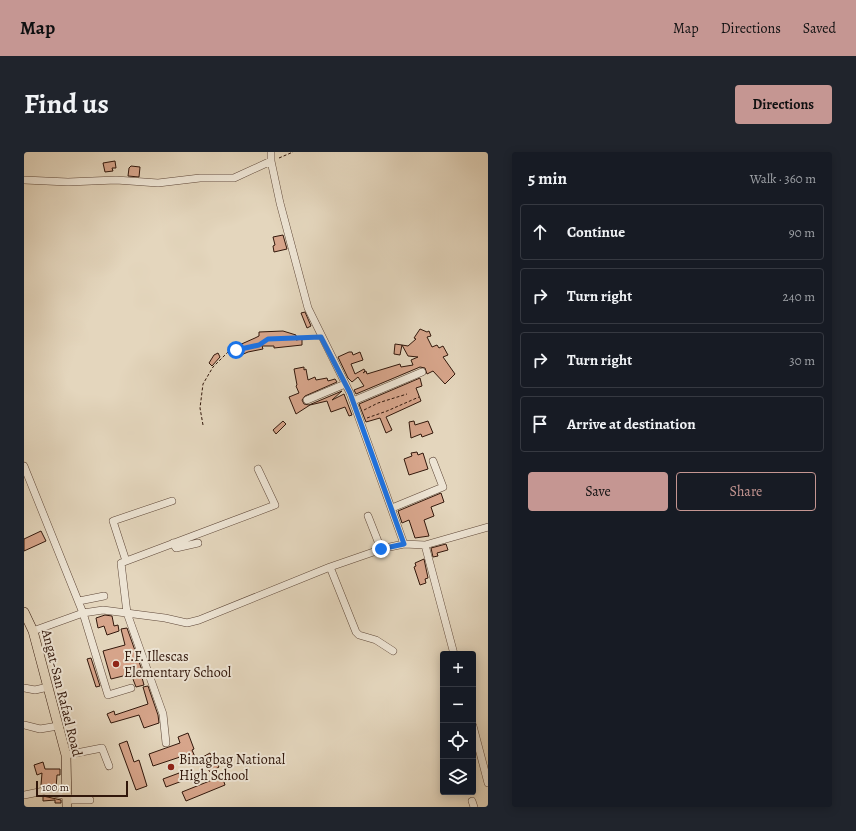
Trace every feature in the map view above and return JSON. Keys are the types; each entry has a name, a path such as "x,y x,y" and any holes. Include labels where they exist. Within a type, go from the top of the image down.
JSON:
{"main road":[{"name":"Angat-San Rafael Road","path":"24,612 33,631 66,755 68,801"}],"street":[{"path":"271,152 271,161 280,202 308,308 358,412 404,544"},
{"path":"24,180 68,182 116,180 158,183 200,178 234,178 271,161"},
{"path":"353,401 422,372"},
{"path":"307,400 345,384"},
{"path":"392,508 443,487 433,462"},
{"path":"24,466 79,601 108,695 131,688"},
{"path":"166,743 163,714 127,613 121,563 275,505 258,469"},
{"path":"126,561 113,521 172,501"},
{"path":"368,516 381,549"},
{"path":"33,631 83,613 104,610 187,623 199,620 330,567 381,549 404,544 425,545 488,527"},
{"path":"173,543 176,548 180,549 198,543"},
{"path":"425,545 453,651"},
{"path":"330,567 356,632 359,635 376,640 393,651"},
{"path":"79,601 104,596"},
{"path":"24,688 35,690 48,687"},
{"path":"24,724 40,729 58,726"},
{"path":"476,737 488,782"},
{"path":"66,755 102,748 110,766"},
{"path":"24,795 44,791 68,801 90,800"}],"path":[{"path":"271,161 293,152"},
{"path":"203,425 200,408 203,384 213,367 228,352 259,345 268,339 321,337"},
{"path":"358,412 378,403 407,394"},
{"path":"360,420 387,411 419,397"}],"building":[{"path":"115,161 116,168 112,168 113,171 105,172 103,163"},
{"path":"131,166 140,167 139,177 128,176 129,168"},
{"path":"283,235 287,249 274,252 273,246 275,245 273,237"},
{"path":"305,312 311,326 307,328 301,313"},
{"path":"420,329 427,332 429,331 431,336 427,337 432,347 437,345 439,348 443,346 448,355 443,357 455,374 445,384 433,371 427,374 425,368 420,367 356,394 354,390 364,386 358,377 352,382 348,378 338,357 349,352 352,352 353,355 360,352 363,360 351,364 355,374 364,369 365,371 363,373 366,371 367,374 400,364 401,367 413,365 411,360 418,357 408,356 402,345 408,346 416,339 414,338"},
{"path":"283,331 296,335 296,340 302,339 302,345 274,348 274,346 262,346 263,349 248,352 239,356 237,346 259,336 259,332"},
{"path":"395,344 402,345 400,355 394,354"},
{"path":"218,353 220,357 212,366 209,363 214,355"},
{"path":"304,367 304,370 306,369 308,380 315,377 316,380 327,378 328,381 335,379 337,382 305,396 302,400 304,404 309,405 342,391 332,400 344,394 352,415 349,416 345,407 331,412 327,401 310,405 296,414 289,397 299,393 296,386 294,369"},
{"path":"420,378 422,386 416,388 421,401 386,417 392,430 386,433 380,418 366,422 359,404"},
{"path":"283,421 286,424 276,434 273,430"},
{"path":"414,421 415,425 428,421 433,433 422,437 421,434 411,438 409,422"},
{"path":"417,452 418,455 423,453 428,469 409,475 404,459 412,456 411,453"},
{"path":"441,493 444,502 431,507 434,516 424,520 429,536 415,538 409,520 402,523 398,511"},
{"path":"41,531 46,541 24,551 24,539"},
{"path":"446,544 448,550 437,553 438,556 433,557 431,548"},
{"path":"424,559 428,578 425,579 426,583 420,585 414,567 416,566 415,563"},
{"path":"105,615 112,616 114,626 118,625 119,631 107,635 104,626 98,628 96,618"},
{"path":"127,628 143,673 141,674 144,685 136,687 131,674 111,679 103,651 125,645 121,629"},
{"path":"91,658 100,686 96,687 87,659"},
{"path":"148,686 158,715 159,723 144,728 139,715 111,723 107,714 114,711 115,715 148,704 143,687"},
{"path":"188,733 194,749 192,750 195,757 185,761 183,756 153,766 149,754 180,743 178,737"},
{"path":"127,741 134,762 139,760 147,786 136,790 119,744"},
{"path":"210,753 219,767 210,772 201,758"},
{"path":"43,762 45,769 60,769 60,775 57,775 56,788 41,785 42,773 37,775 34,765"},
{"path":"190,769 193,777 166,787 163,779"},
{"path":"222,776 225,785 186,801 182,792"},
{"path":"43,796 61,800 61,803 55,803 55,800 43,801"}],"place":[{"name":"F.F. Illescas Elementary School","path":"116,664"},
{"name":"Binagbag National High School","path":"171,767"}],"route":[{"path":"236,350 259,345 268,339 321,337 350,393 376,462 404,544 381,549"}]}
